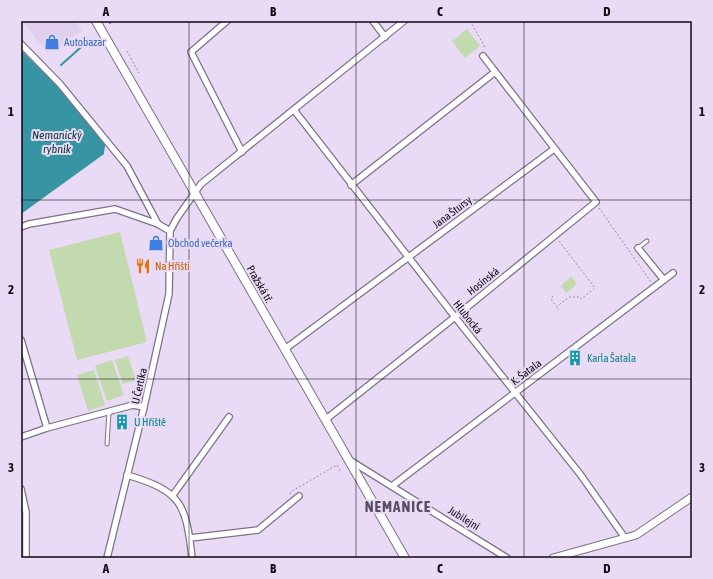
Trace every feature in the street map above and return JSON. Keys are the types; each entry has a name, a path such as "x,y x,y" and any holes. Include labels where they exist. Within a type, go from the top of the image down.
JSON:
{"main road":[{"name":"Pražská tř.","path":"96,21 405,558"}],"street":[{"path":"227,21 190,52 242,152"},
{"path":"373,21 385,37"},
{"path":"21,227 29,224 115,209 158,224 170,231 176,218 201,184 404,21"},
{"path":"21,44 60,84 127,166 158,224"},
{"path":"483,56 596,202"},
{"path":"351,185 495,72"},
{"name":"Hlubocká","path":"294,110 351,185 580,474 625,538"},
{"name":"Jana Štursy","path":"285,349 554,149"},
{"name":"Hosínská","path":"325,420 455,317 596,202"},
{"name":"U Čertíka","path":"107,558 144,407 169,294 170,231"},
{"path":"638,248 664,280"},
{"name":"K. Šatala","path":"392,486 673,273"},
{"path":"21,340 47,428"},
{"path":"21,437 47,428 133,405 144,407"},
{"path":"173,495 229,417"},
{"name":"Jubilejní","path":"349,460 507,558"},
{"path":"127,475 156,484 173,495 184,512 190,538 192,558"},
{"path":"21,489 26,512 26,558"},
{"path":"190,538 258,530 299,496"},
{"path":"553,558 636,535 692,497"}],"lane":[{"path":"638,248 647,241"},
{"path":"107,444 109,412"}],"path":[{"path":"470,21 484,46 483,56"},
{"path":"127,51 138,73"},
{"path":"596,202 600,211 654,287"},
{"path":"556,307 570,297 579,297 581,299 595,288 561,243"},
{"path":"553,296 551,300 560,311"},
{"path":"289,497 292,491 337,466 340,470"}],"shaded area":[{"name":"Autobazar","path":"23,21 76,21 82,31 47,53"}],"green space":[{"path":"467,29 480,46 465,58 452,41"},
{"path":"120,232 147,342 77,360 49,250"},
{"path":"571,276 577,284 566,293 561,286"},
{"path":"128,356 136,380 123,384 115,360"},
{"path":"112,360 124,395 107,401 95,366"},
{"path":"94,370 105,405 88,411 77,375"}],"water":[{"name":"Nemanický rybník","path":"21,50 80,110 100,135 105,145 104,154 21,214"}],"waterway":[{"path":"61,65 88,41"}],"place":[{"name":"Autobazar","path":"52,42"},
{"name":"Obchod večerka","path":"156,243"},
{"name":"Na Hřišti","path":"143,266"},
{"name":"Karla Šatala","path":"575,358"},
{"name":"U Hřiště","path":"122,422"}],"district":[{"name":"NEMANICE","path":"398,506"}]}
